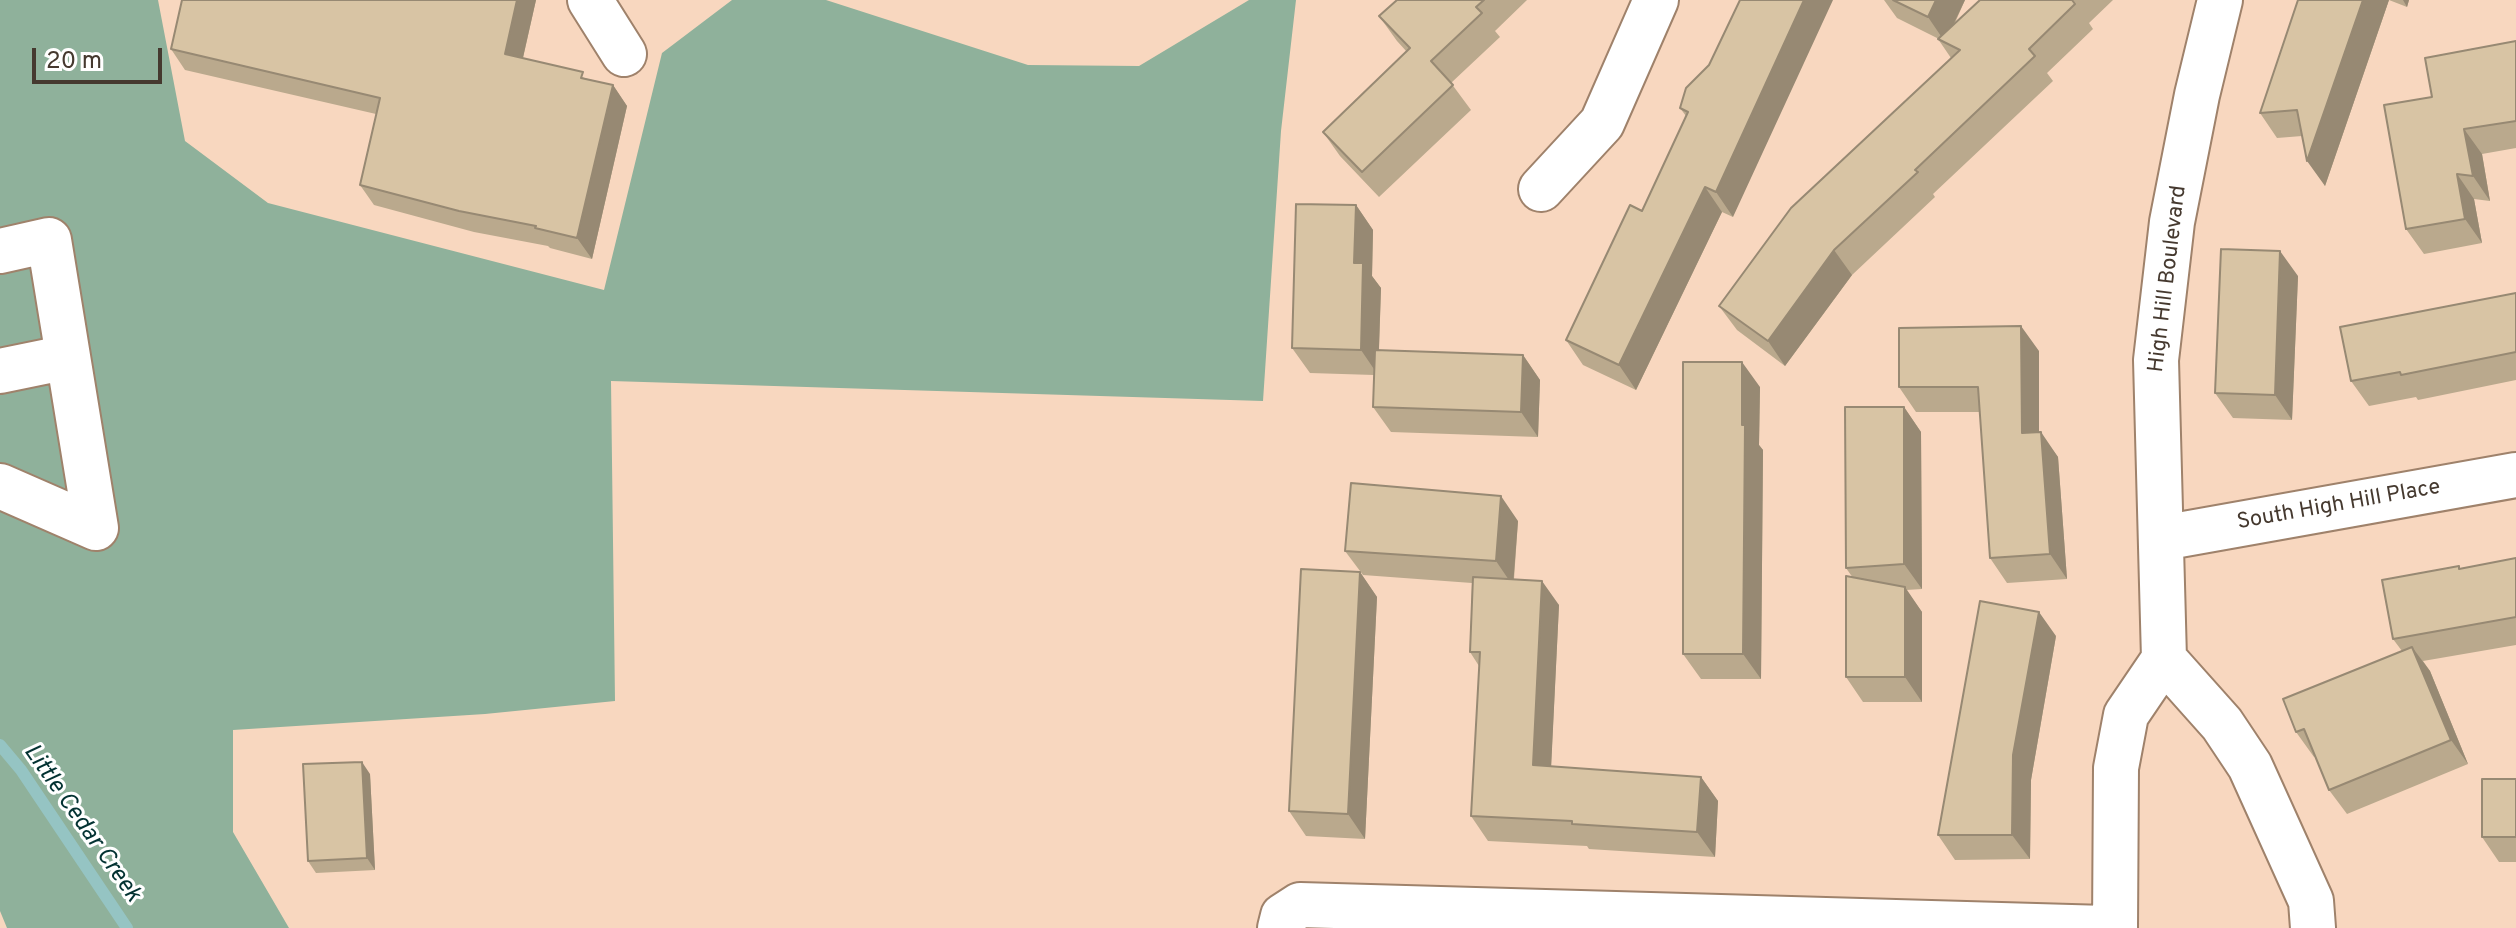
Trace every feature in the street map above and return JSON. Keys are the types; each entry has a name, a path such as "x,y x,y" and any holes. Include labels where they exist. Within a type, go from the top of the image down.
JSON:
{"street":[{"path":"590,0 624,54"},
{"path":"1541,189 1602,123 1656,0"},
{"name":"High Hill Boulevard","path":"2164,659 2156,360 2172,222 2197,95 2220,0"},
{"path":"0,251 49,240 96,528 0,486"},
{"path":"0,371 68,357"},
{"name":"South High Hill Place","path":"2162,538 2516,475"},
{"path":"2115,928 2118,755 2126,715 2164,659 2222,724 2250,766 2311,901 2313,928"},
{"path":"1280,928 1283,916 1300,905 2106,928"}],"green space":[{"path":"0,0 158,0 185,141 268,203 604,290 662,53 732,0 826,0 1028,65 1139,66 1249,0 1296,0 1281,131 1263,401 611,381 615,701 485,714 233,730 233,832 289,928 7,928 0,911"}],"building":[{"path":"182,0 517,0 505,54 583,72 581,78 613,85 577,238 360,185 380,98 171,49"},
{"path":"1397,0 1484,0 1476,7 1482,13 1431,61 1453,85 1362,172 1323,132 1410,48 1379,16"},
{"path":"1740,0 1804,0 1716,192 1705,187 1619,365 1566,340 1630,205 1642,211 1688,112 1680,108 1686,88 1709,65"},
{"path":"1893,0 1936,0 1928,17"},
{"path":"1980,0 2072,0 2075,4 2029,49 2035,56 1834,250 1768,341 1719,306 1791,208 1960,50 1938,39"},
{"path":"2298,0 2363,0 2307,161 2297,110 2260,113"},
{"path":"2516,41 2516,121 2464,129 2473,176 2457,174 2465,219 2406,229 2384,105 2432,97 2425,58"},
{"path":"1296,204 1356,205 1354,263 1363,263 1361,350 1292,348"},
{"path":"2221,249 2280,251 2275,395 2215,393"},
{"path":"2516,293 2516,352 2401,375 2400,372 2351,381 2340,327"},
{"path":"2021,326 2022,433 2041,432 2050,554 1990,558 1978,387 1899,387 1899,328"},
{"path":"1375,350 1523,355 1521,412 1373,407"},
{"path":"1683,362 1742,362 1742,425 1745,425 1743,654 1683,654"},
{"path":"1845,407 1904,407 1904,564 1846,568"},
{"path":"1351,483 1501,496 1496,561 1345,551"},
{"path":"2516,558 2516,617 2393,639 2382,580"},
{"path":"1301,569 1360,572 1348,814 1289,811"},
{"path":"1846,576 1905,587 1905,677 1846,677"},
{"path":"1473,577 1542,581 1533,765 1701,777 1697,832 1471,816 1480,652 1470,652"},
{"path":"1980,601 2039,612 2013,755 2012,835 1938,835"},
{"path":"2412,647 2451,740 2329,790 2304,729 2296,732 2283,699"},
{"path":"362,762 367,858 308,861 303,764"},
{"path":"2482,779 2516,779 2516,837 2482,837"}],"waterway":[{"name":"Little Cedar Creek","path":"0,745 21,770 127,928"}]}
